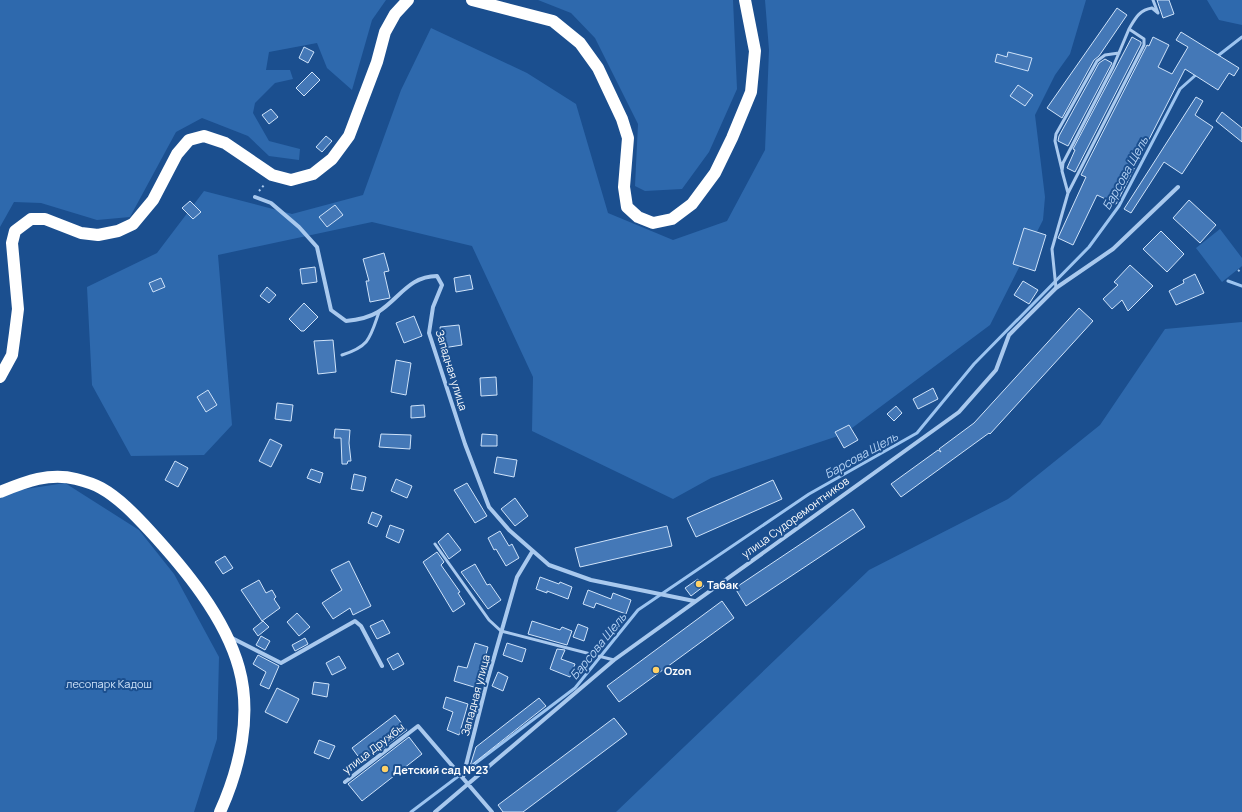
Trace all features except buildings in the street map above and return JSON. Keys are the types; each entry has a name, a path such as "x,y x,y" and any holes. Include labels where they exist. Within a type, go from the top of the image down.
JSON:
{"highway":[{"path":"0,377 12,355 17,315 12,242 15,231 31,219 45,219 81,233 98,235 118,231 133,224 153,200 177,154 189,140 204,136 226,143 272,175 291,180 313,174 332,159 349,136 377,62 385,32 395,14 408,0"},
{"path":"472,0 553,21 580,43 598,68 628,138 624,186 627,207 638,217 653,223 672,218 692,204 715,173 732,138 751,92 755,51 745,0"},
{"path":"0,492 26,482 48,476 75,479 101,488 130,510 171,554 199,589 226,634 239,668 244,702 242,736 235,772 220,812"}],"street":[{"name":"улица Судоремонтников","path":"435,812 469,785 614,660 694,601 959,412 996,370 1009,335 1056,288 1113,248 1178,187"},
{"name":"Западная улица","path":"255,197 271,203 299,227 317,247 331,310 346,321 364,319 379,312 401,290 425,276 437,276 442,285 433,307 429,333 465,444 489,507 532,552 549,565 591,580 694,601"},
{"name":"Западная улица","path":"463,777 501,631 517,577 532,552"},
{"path":"226,634 281,663 355,621 361,626 382,666"},
{"name":"улица Дружбы","path":"345,782 418,726 492,812"}],"lane":[{"path":"1062,172 1063,163 1113,67 1118,52 1138,14 1146,9 1152,8 1158,12 1153,0"},
{"path":"1056,288 1052,249 1068,193 1144,44 1144,39 1130,29"},
{"path":"1068,193 1055,141 1056,134 1097,61 1105,55 1118,52"},
{"path":"342,355 358,350 370,339 379,312"},
{"path":"435,544 489,620 501,631 614,660"}],"path":[{"path":"255,197 272,175"},
{"path":"1238,270 1242,273"}],"green space":[{"path":"0,0 386,0 372,20 352,90 327,68 317,43 269,52 266,70 290,70 293,79 275,83 255,103 253,113 269,141 300,149 299,160 269,156 248,136 202,118 176,132 130,217 97,220 41,203 14,202 0,227"},
{"path":"538,0 733,0 737,89 709,152 682,189 645,191 635,186 638,124 595,38 571,13"},
{"path":"765,0 1086,0 1070,54 1055,75 1035,115 1045,197 1043,220 990,325 844,434 711,478 673,499 532,431 533,377 472,246 372,222 218,255 232,425 204,455 131,456 92,385 87,287 157,253 204,191 292,214 363,195 401,90 431,28 527,73 576,104 608,213 673,240 727,221 765,150 769,50"},
{"path":"1207,0 1242,0 1242,25 1219,20"},
{"path":"1220,229 1242,258 1242,266 1222,282 1196,248"},
{"path":"1242,322 1242,812 616,812 869,570 1008,499 1100,425 1165,329"},
{"name":"лесопарк Кадош","path":"65,483 139,530 174,574 219,657 217,739 194,812 0,812 0,498 13,491"}],"waterway":[{"name":"Барсова Щель","path":"1215,58 1242,37"},
{"name":"Барсова Щель","path":"411,812 575,688 638,610 809,494 917,433 974,364 1089,247 1119,206 1180,89 1198,73"},
{"path":"1228,281 1242,286"}],"place":[{"name":"Табак","path":"699,584"},
{"name":"Ozon","path":"656,670"},
{"name":"Детский сад №23","path":"385,769"}]}
